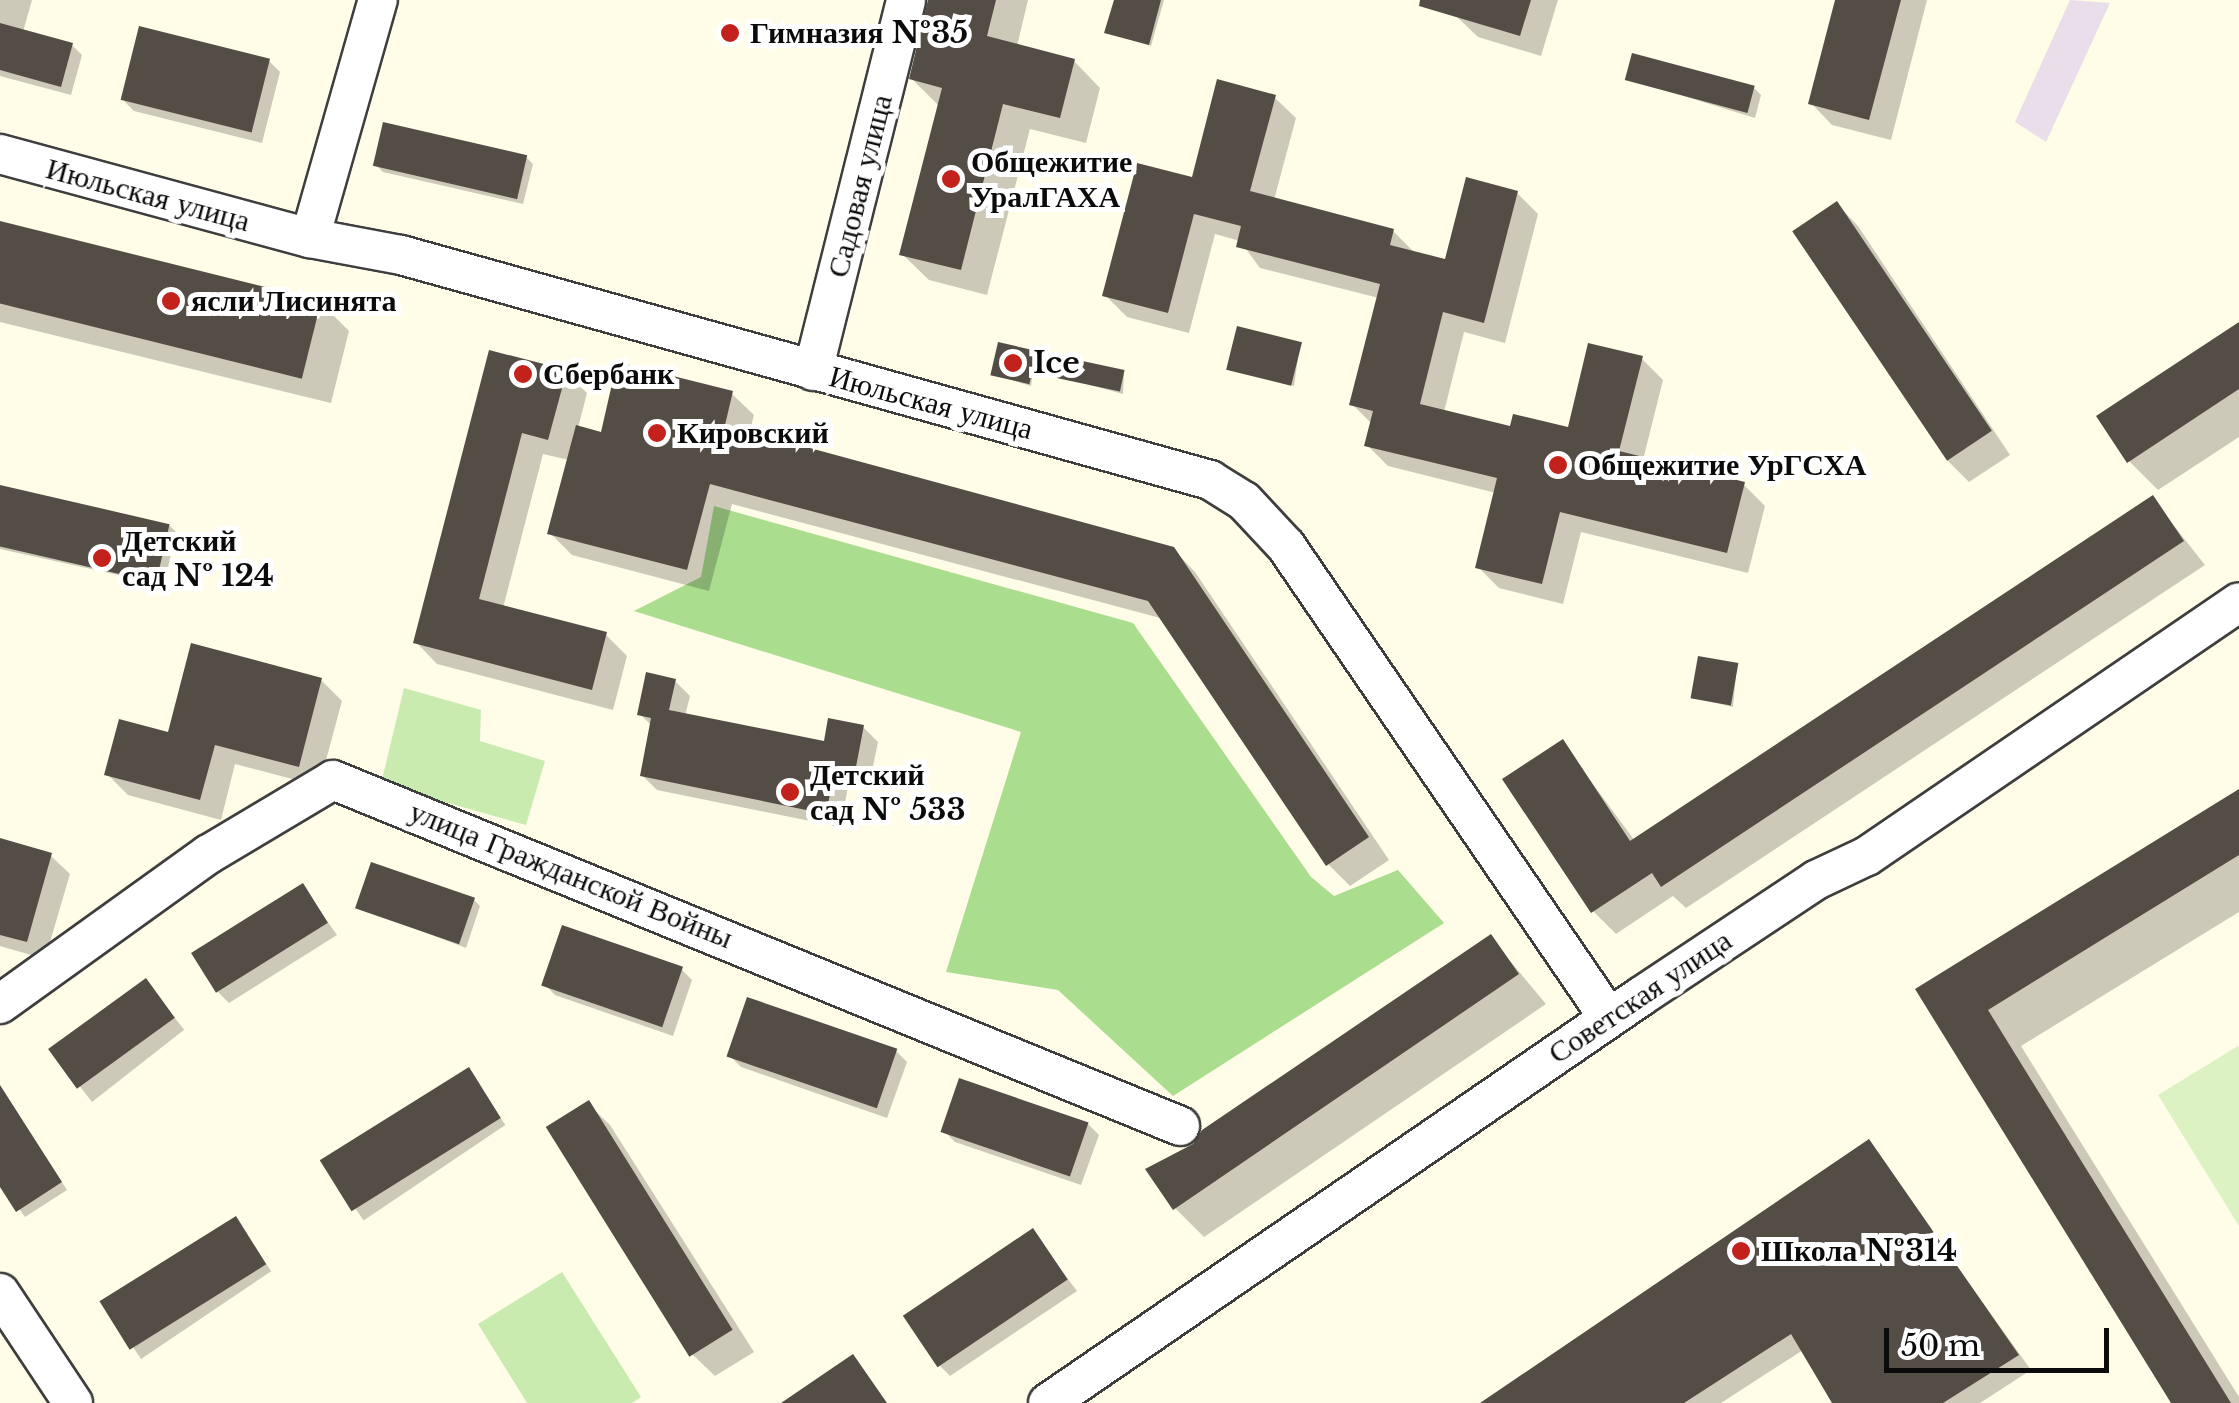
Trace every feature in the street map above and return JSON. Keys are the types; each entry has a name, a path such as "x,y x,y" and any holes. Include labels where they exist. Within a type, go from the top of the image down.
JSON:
{"street":[{"path":"310,238 378,0"},
{"name":"Садовая улица","path":"813,371 906,0"},
{"name":"Июльская улица","path":"0,154 310,238 401,255 813,371 1176,467 1244,501 1286,546 1609,1018"},
{"name":"Советская улица","path":"1048,1403 1609,1018 1816,880 1867,856 2239,602"},
{"name":"улица Гражданской Войны","path":"0,1004 208,854 333,780 1180,1126"},
{"path":"0,1293 73,1403"}],"shaded area":[{"path":"2070,0 2110,3 2046,142 2015,122"}],"green space":[{"path":"714,506 1133,623 1311,877 1334,896 1398,870 1444,923 1173,1096 1058,990 946,972 1021,732 634,611 701,577"},
{"path":"404,688 481,710 480,741 545,761 526,825 381,784"},
{"path":"2239,1048 2239,1226 2158,1095"},
{"path":"562,1272 641,1397 632,1403 527,1403 478,1324"}],"building":[{"path":"928,0 996,0 987,36 1075,59 1060,118 1003,104 961,270 899,255 942,88 909,79"},
{"path":"1114,0 1161,0 1149,45 1104,33"},
{"path":"1420,0 1531,0 1520,36 1419,6"},
{"path":"1835,0 1901,0 1869,120 1808,104"},
{"path":"0,23 73,43 61,87 0,70"},
{"path":"139,26 270,59 252,132 121,100"},
{"path":"1632,53 1755,86 1747,113 1625,80"},
{"path":"1217,79 1276,95 1250,191 1394,229 1390,245 1445,259 1466,177 1518,191 1484,323 1443,312 1420,404 1510,426 1513,414 1568,427 1588,343 1643,356 1619,451 1745,482 1727,553 1560,512 1542,584 1475,568 1497,478 1364,446 1373,411 1349,405 1380,284 1236,247 1241,226 1194,214 1168,313 1102,296 1137,163 1192,177"},
{"path":"383,122 527,155 517,199 373,166"},
{"path":"1837,201 1992,431 1947,461 1792,231"},
{"path":"0,221 321,301 302,379 0,303"},
{"path":"2239,322 2239,389 2127,463 2096,416"},
{"path":"1237,326 1302,342 1291,386 1226,370"},
{"name":"Ice","path":"998,342 1037,351 1029,384 990,375"},
{"path":"489,350 567,370 548,440 522,433 479,599 607,632 592,690 413,643"},
{"path":"1059,356 1125,370 1120,391 1054,378"},
{"path":"617,362 733,391 725,425 1174,547 1369,837 1326,866 1148,601 710,484 687,570 547,534 576,425 601,432"},
{"path":"0,485 170,524 156,583 0,547"},
{"path":"2153,495 2184,541 1661,887 1652,873 1591,913 1502,779 1563,739 1630,841"},
{"path":"191,643 322,678 299,767 215,745 200,800 104,775 119,719 168,732"},
{"path":"1698,656 1738,663 1731,705 1691,698"},
{"path":"646,672 676,679 669,710 824,741 828,718 864,725 855,772 835,769 826,814 640,776 651,718 637,715"},
{"path":"2239,789 2239,855 1988,1010 2231,1403 2171,1403 1915,989"},
{"path":"0,838 52,853 27,942 0,935"},
{"path":"371,862 475,898 459,944 355,908"},
{"path":"303,883 328,923 216,993 191,953"},
{"path":"562,925 683,967 662,1027 541,986"},
{"path":"1491,934 1519,974 1173,1210 1145,1169 1193,1144 1202,1130"},
{"path":"146,978 175,1018 77,1089 48,1049"},
{"path":"747,997 897,1049 877,1108 726,1057"},
{"path":"469,1067 501,1118 352,1211 320,1160"},
{"path":"959,1078 1089,1123 1070,1176 940,1132"},
{"path":"0,1085 62,1182 16,1212 0,1187"},
{"path":"589,1100 733,1330 689,1357 546,1127"},
{"path":"1869,1139 2019,1355 1943,1403 1832,1403 1791,1334 1684,1403 1480,1403"},
{"path":"236,1216 266,1264 130,1350 99,1301"},
{"path":"1033,1228 1068,1279 938,1367 903,1316"},
{"path":"853,1354 887,1403 781,1403"}],"place":[{"name":"Гимназия №35","path":"730,33"},
{"name":"Общежитие УралГАХА","path":"951,179"},
{"name":"ясли Лисинята","path":"171,301"},
{"name":"Ice","path":"1013,363"},
{"name":"Сбербанк","path":"523,374"},
{"name":"Кировский","path":"657,433"},
{"name":"Общежитие УрГСХА","path":"1558,465"},
{"name":"Детский сад № 124","path":"102,558"},
{"name":"Детский сад № 533","path":"790,792"},
{"name":"Школа №314","path":"1741,1251"}]}
